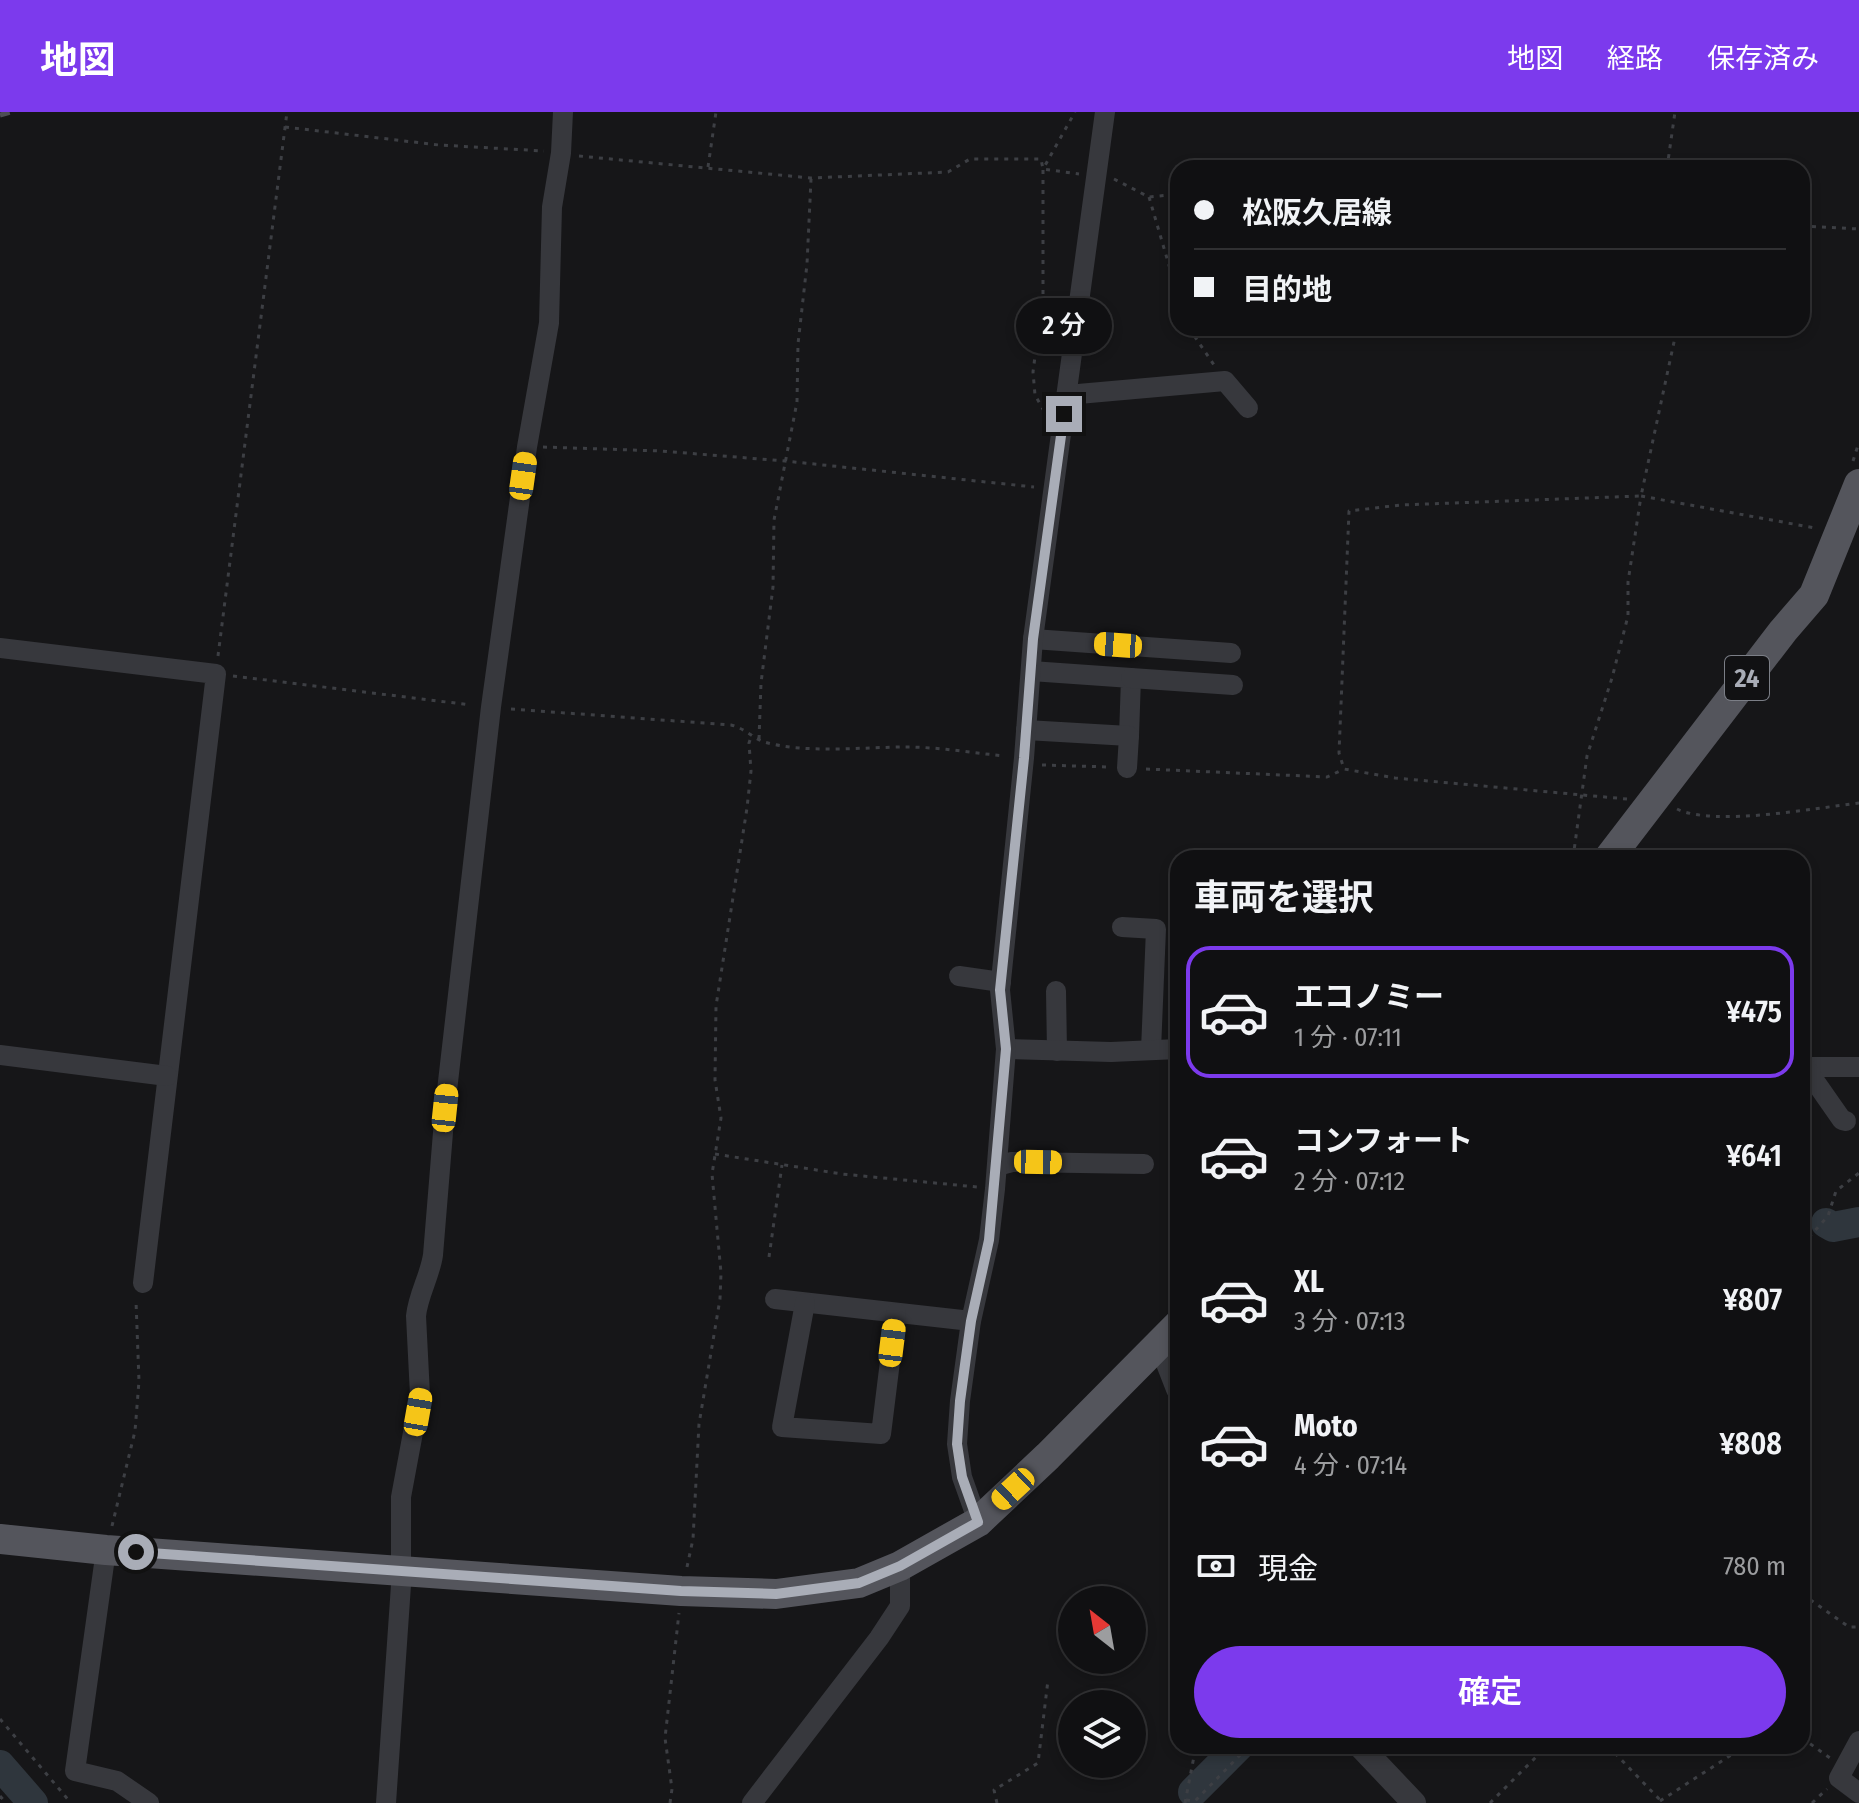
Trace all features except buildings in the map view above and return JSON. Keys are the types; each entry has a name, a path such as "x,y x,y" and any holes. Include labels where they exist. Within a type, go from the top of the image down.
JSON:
{"main road":[{"name":"24","path":"1615,850 1814,595 1859,484"},
{"path":"0,1539 106,1550 681,1591 776,1594 859,1583 900,1566 978,1522 1169,1334"}],"street":[{"path":"386,1803 401,1572 401,1497 420,1395 417,1305 431,1271 459,978 491,707 527,447 549,323 552,207 561,153 563,112"},
{"path":"978,1522 962,1477 957,1444 971,1321 989,1240 995,1189 1006,1049 1001,982 1033,639 1105,112"},
{"path":"1067,395 1225,381 1248,408"},
{"path":"1033,639 1231,653"},
{"path":"0,648 216,674 143,1283"},
{"path":"1031,671 1233,685"},
{"path":"1127,768 1131,678"},
{"path":"1026,730 1129,736"},
{"path":"1122,927 1156,929 1151,1050"},
{"path":"959,976 1001,982"},
{"path":"1056,991 1057,1051"},
{"path":"1006,1049 1170,1049"},
{"path":"0,1055 167,1076"},
{"path":"1810,1067 1859,1067"},
{"path":"1810,1075 1842,1120 1846,1121"},
{"path":"997,1166 1012,1162 1144,1164"},
{"path":"775,1299 971,1321"},
{"path":"805,1303 782,1427 881,1434 896,1313"},
{"path":"106,1550 75,1771 117,1781 149,1803"},
{"path":"752,1803 879,1638 900,1606 900,1566"},
{"path":"1859,1741 1839,1778 1859,1793"},
{"path":"1368,1754 1414,1803"}],"path":[{"path":"216,674 287,112"},
{"path":"708,167 716,112"},
{"path":"1043,169 1075,112"},
{"path":"1668,160 1675,112"},
{"path":"285,127 439,145 561,153 811,178 948,172 970,159 1041,159 1043,295 1033,372 1035,395 1043,411 1062,433"},
{"path":"1043,169 1117,179 1149,197 1170,195"},
{"path":"811,178 807,264 798,344 797,402 774,520 773,587 761,683 759,739 814,748 908,747 1024,758 1029,764 1327,777 1344,769 1395,778 1654,800 1687,814 1720,817 1859,803"},
{"path":"1149,197 1170,269"},
{"path":"1810,226 1859,229"},
{"path":"1194,336 1225,381"},
{"path":"1574,850 1587,756 1628,616 1628,582 1641,496 1675,336"},
{"path":"527,447 661,451 785,461 1054,490"},
{"path":"1344,769 1339,753 1349,511 1401,505 1641,496 1838,534"},
{"path":"670,1803 672,1789 665,1738 681,1591 693,1539 699,1424 720,1299 721,1273 712,1174 721,1118 715,1080 716,1006 747,808 752,734"},
{"path":"715,1154 842,1174 995,1189"},
{"path":"769,1257 782,1165"},
{"path":"1810,1236 1828,1216 1836,1191 1859,1173"},
{"path":"106,1550 135,1431 139,1381 135,1305 143,1283"},
{"path":"1810,1600 1849,1627 1859,1627"},
{"path":"997,1803 994,1790 1038,1763 1048,1680"},
{"path":"0,1719 71,1803"},
{"path":"1810,1743 1843,1766"},
{"path":"1194,1754 1185,1802 1195,1801 1241,1754"},
{"path":"1490,1803 1539,1754"},
{"path":"1616,1754 1662,1802 1733,1754"},
{"path":"0,1796 6,1803"}],"waterway":[{"path":"1826,1223 1833,1227 1859,1222"},
{"path":"1193,1792 1231,1754"},
{"path":"0,1765 33,1803"}],"railway":[{"path":"0,115 11,112"}],"route":[{"path":"136,1552 681,1591 776,1594 859,1583 900,1566 978,1522 962,1477 957,1444 960,1401 971,1321 989,1240 997,1166 1006,1049 1000,990 1033,639 1064,414"}]}
